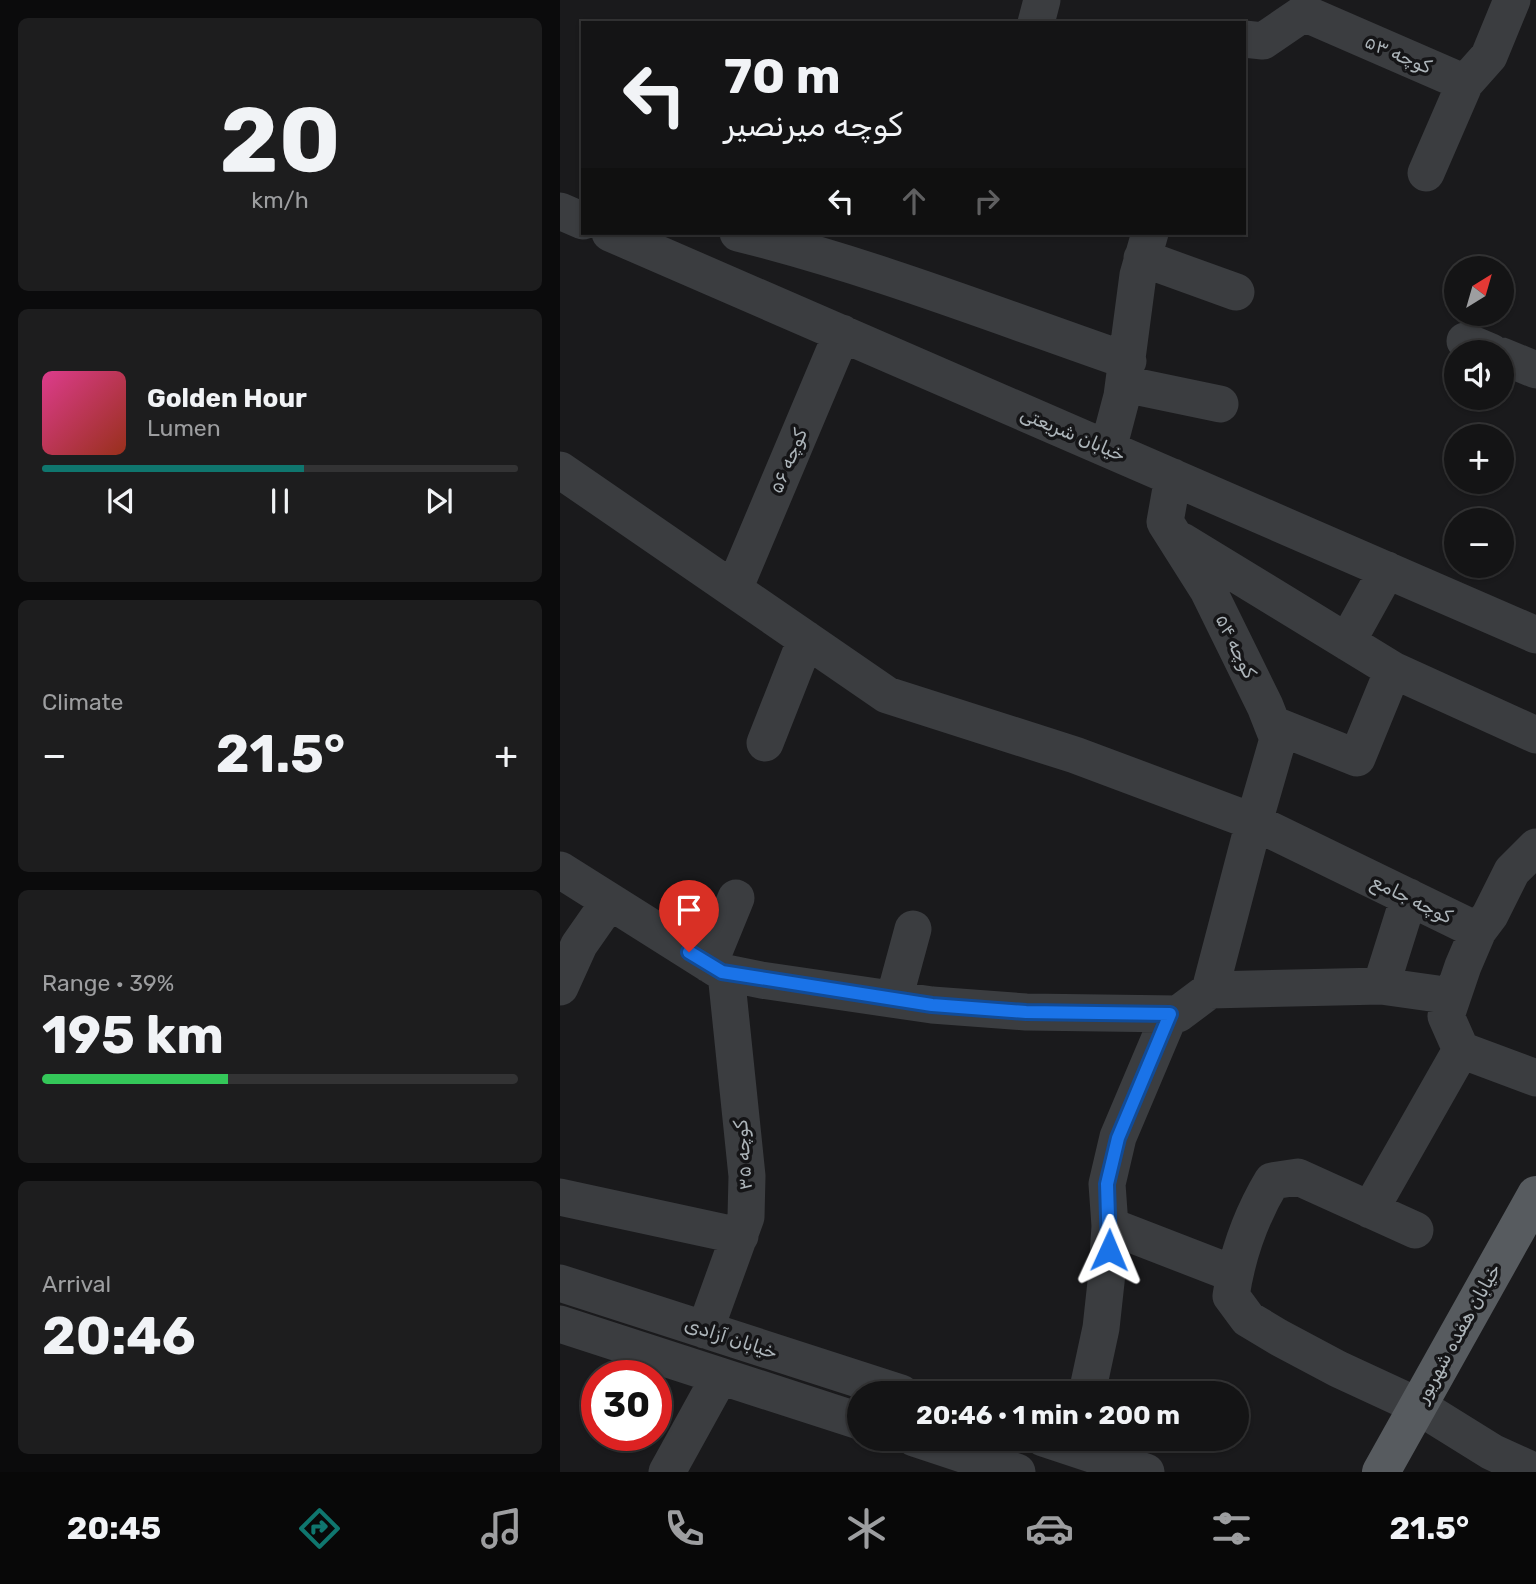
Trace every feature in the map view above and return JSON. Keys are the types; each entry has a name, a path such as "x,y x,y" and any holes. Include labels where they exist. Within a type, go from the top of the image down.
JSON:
{"main road":[{"name":"خیابان هفده شهریور","path":"1381,1472 1536,1195"}],"street":[{"path":"1037,21 1042,0"},
{"path":"1426,173 1465,83 1489,56 1512,0"},
{"name":"کوچه ۵۳","path":"1246,40 1263,41 1304,13 1465,83"},
{"path":"560,211 581,220"},
{"name":"خیابان شریعتی","path":"620,235 656,242 842,333 1536,635"},
{"path":"755,235 815,242 889,276 1126,372 1220,404"},
{"path":"1108,449 1126,372 1138,275 1146,245 1236,292"},
{"name":"کوچه ۵۶","path":"734,589 842,333"},
{"path":"1514,361 1536,370"},
{"name":"کوچه جامع","path":"560,470 887,695 1075,755 1254,822 1478,931"},
{"name":"کوچه ۵۴","path":"1173,477 1165,522 1208,590 1278,739 1210,990"},
{"path":"1175,537 1392,670 1536,735"},
{"path":"1347,642 1387,570"},
{"path":"765,743 806,639"},
{"path":"1272,724 1357,758 1392,670"},
{"path":"1536,847 1512,871 1490,915 1478,931 1446,1016 1461,1050 1536,1078"},
{"path":"560,870 718,969 894,999 1026,1012 1178,1014 1210,990 1381,986 1452,996"},
{"path":"1381,986 1409,897"},
{"path":"718,969 736,898"},
{"path":"560,987 579,945 609,902"},
{"path":"894,999 913,929"},
{"name":"کوچه ۳۵","path":"705,1330 746,1217 747,1177 718,969"},
{"path":"1090,1381 1101,1328 1110,1226 1107,1184 1118,1138 1170,1014"},
{"path":"1370,1210 1461,1050"},
{"path":"1415,1230 1298,1177 1272,1181 1257,1206 1234,1274 1231,1296 1248,1319 1338,1369 1418,1406 1492,1451 1536,1472"},
{"path":"560,1196 740,1236"},
{"path":"1110,1226 1234,1274"},
{"name":"خیابان آزادی","path":"560,1283 864,1381"},
{"path":"628,1346 639,1308"},
{"name":"خیابان آزادی","path":"560,1324 847,1417"},
{"path":"667,1472 720,1376"},
{"path":"952,1451 1010,1471"},
{"path":"1088,1451 1146,1472"}],"route":[{"path":"689,952 722,972 932,1005 1026,1012 1170,1014 1118,1138 1107,1184 1109,1250"}]}
